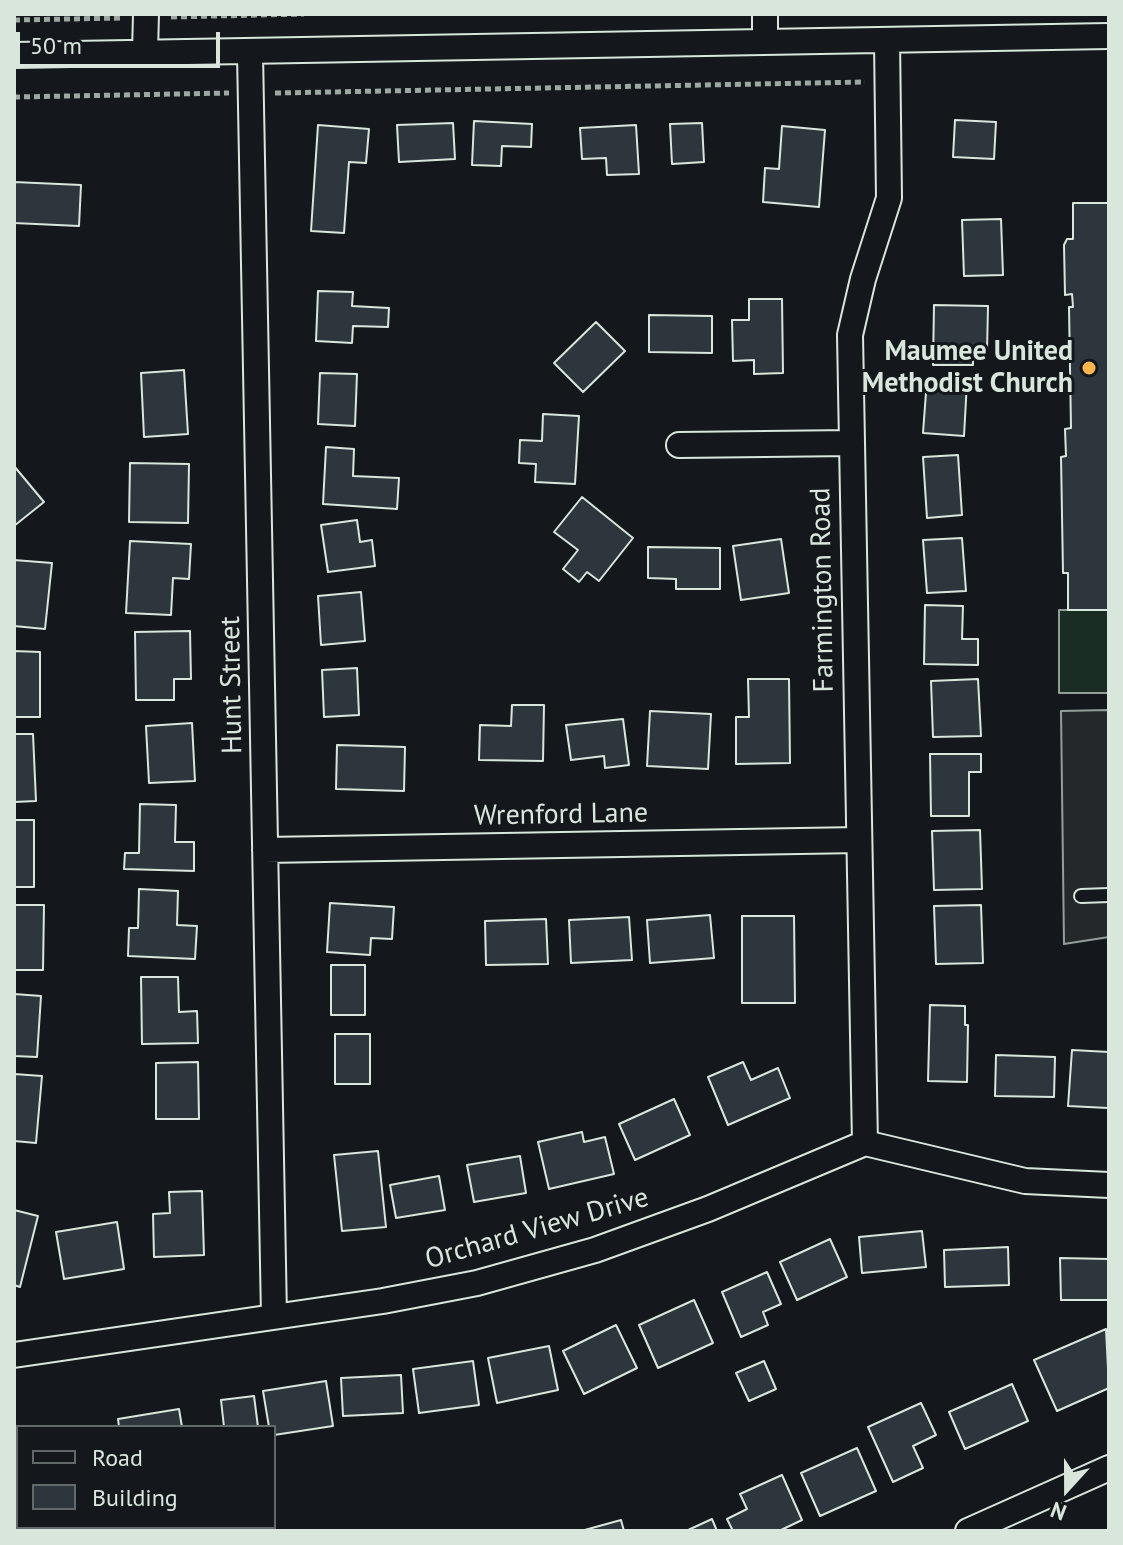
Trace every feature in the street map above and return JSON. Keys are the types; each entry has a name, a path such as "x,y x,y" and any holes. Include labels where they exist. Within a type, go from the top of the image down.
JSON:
{"street":[{"path":"145,52 146,14"},
{"path":"765,14 765,41"},
{"path":"14,55 145,52 250,54 1109,36"},
{"name":"Farmington Road","path":"865,1143 850,335 863,279 889,198 887,41"},
{"name":"Hunt Street","path":"250,54 274,1316"},
{"path":"679,445 850,443"},
{"name":"Wrenford Lane","path":"265,850 859,840"},
{"path":"865,1143 1025,1181 1109,1185"},
{"name":"Orchard View Drive","path":"14,1355 477,1283 595,1250 708,1209 865,1143"},
{"path":"968,1531 1109,1468"}],"lane":[{"path":"1081,896 1109,895"}],"path":[{"path":"14,97 887,82"}],"green space":[{"path":"1059,610 1109,610 1109,693 1059,693"}],"shaded area":[{"path":"1109,710 1109,937 1064,944 1061,711"}],"building":[{"path":"955,120 996,122 994,159 953,157"},
{"path":"474,121 532,124 531,147 502,146 501,166 472,165"},
{"path":"453,123 455,159 399,162 397,125"},
{"path":"702,123 704,162 672,164 670,124"},
{"path":"318,125 369,129 366,163 349,162 344,233 311,231"},
{"path":"636,125 639,174 607,175 606,158 582,159 580,128"},
{"path":"782,126 825,130 819,207 763,202 765,168 779,169"},
{"path":"14,182 81,185 79,226 14,223"},
{"name":"Maumee United Methodist Church","path":"1073,203 1109,203 1109,610 1068,610 1068,573 1063,573 1061,457 1066,456 1065,429 1071,428 1069,307 1073,307 1072,294 1065,295 1064,245 1067,239 1073,239"},
{"path":"1001,219 1003,275 964,276 962,220"},
{"path":"318,291 353,292 352,306 389,308 388,327 353,326 352,343 316,341"},
{"path":"749,299 782,299 783,373 754,374 754,360 733,361 732,320 749,320"},
{"path":"934,305 988,306 987,352 973,352 973,365 933,365"},
{"path":"649,315 712,316 712,353 649,352"},
{"path":"596,322 625,351 583,392 554,363"},
{"path":"184,370 188,434 144,437 141,373"},
{"path":"320,373 357,374 355,426 318,424"},
{"path":"927,379 967,382 964,436 923,433"},
{"path":"543,414 579,416 575,484 535,482 536,464 519,463 520,440 542,441"},
{"path":"326,447 354,449 353,476 399,478 397,509 323,504"},
{"path":"958,455 962,515 927,518 923,457"},
{"path":"130,463 189,464 188,523 129,522"},
{"path":"14,466 44,502 14,526"},
{"path":"582,497 633,538 599,581 587,572 579,582 563,569 578,550 554,532"},
{"path":"357,520 360,542 372,540 375,566 328,572 321,525"},
{"path":"962,538 966,591 927,593 923,540"},
{"path":"781,539 789,593 741,600 733,546"},
{"path":"130,541 191,544 189,579 173,578 171,615 126,613"},
{"path":"648,547 720,548 720,589 676,589 676,579 648,578"},
{"path":"14,560 52,563 45,629 14,626"},
{"path":"361,592 365,641 321,645 318,596"},
{"path":"925,605 963,606 962,639 978,639 978,665 924,664"},
{"path":"190,631 191,679 174,679 174,700 136,700 135,632"},
{"path":"14,651 40,652 40,717 14,717"},
{"path":"357,668 359,715 324,717 322,670"},
{"path":"748,679 789,679 790,763 736,764 736,717 749,717"},
{"path":"978,679 981,736 933,737 931,681"},
{"path":"512,705 544,705 543,761 479,760 480,725 511,726"},
{"path":"650,711 711,714 708,769 647,766"},
{"path":"623,719 629,765 605,768 604,756 571,760 566,725"},
{"path":"192,723 195,781 149,783 146,726"},
{"path":"14,734 33,734 36,801 14,802"},
{"path":"337,745 405,747 404,791 336,789"},
{"path":"930,754 981,754 981,772 969,772 969,816 931,816"},
{"path":"140,804 176,805 175,842 194,842 194,871 124,869 125,853 139,853"},
{"path":"14,820 34,820 34,887 14,887"},
{"path":"980,830 982,889 934,890 932,831"},
{"path":"139,889 178,891 177,925 197,926 195,959 128,956 129,928 138,928"},
{"path":"330,903 394,907 392,939 371,938 370,955 327,952"},
{"path":"14,905 44,905 43,970 14,970"},
{"path":"981,905 983,963 936,964 934,906"},
{"path":"710,915 714,958 650,963 647,920"},
{"path":"742,916 794,916 795,1003 742,1003"},
{"path":"629,917 632,960 571,963 569,920"},
{"path":"546,919 548,964 486,965 485,921"},
{"path":"331,965 365,965 365,1015 331,1015"},
{"path":"141,977 178,977 179,1012 197,1011 198,1043 142,1044"},
{"path":"14,994 41,996 37,1057 14,1056"},
{"path":"930,1005 965,1006 965,1025 968,1025 967,1082 928,1081"},
{"path":"335,1034 370,1034 370,1084 335,1084"},
{"path":"1072,1050 1109,1052 1108,1108 1068,1106"},
{"path":"996,1055 1055,1057 1054,1097 995,1096"},
{"path":"198,1062 199,1119 156,1119 156,1063"},
{"path":"743,1062 751,1080 778,1068 790,1098 728,1125 708,1077"},
{"path":"14,1074 42,1076 36,1143 14,1141"},
{"path":"674,1099 690,1135 635,1160 619,1124"},
{"path":"582,1132 584,1142 605,1137 614,1174 549,1189 538,1142"},
{"path":"378,1151 386,1227 342,1231 334,1155"},
{"path":"520,1156 526,1193 474,1202 467,1165"},
{"path":"439,1176 445,1210 396,1218 390,1185"},
{"path":"202,1191 204,1255 154,1257 153,1214 170,1213 169,1192"},
{"path":"14,1210 38,1216 20,1287 14,1285"},
{"path":"117,1222 124,1269 64,1279 56,1232"},
{"path":"922,1231 926,1267 862,1273 859,1237"},
{"path":"830,1239 847,1277 797,1300 780,1262"},
{"path":"1008,1247 1009,1285 945,1287 944,1250"},
{"path":"1060,1258 1109,1259 1109,1300 1061,1300"},
{"path":"767,1272 781,1304 763,1312 768,1325 741,1337 722,1292"},
{"path":"694,1300 713,1343 658,1368 639,1325"},
{"path":"616,1325 637,1368 584,1394 563,1351"},
{"path":"1106,1329 1109,1388 1057,1411 1034,1360"},
{"path":"549,1346 558,1390 497,1403 488,1358"},
{"path":"473,1361 479,1405 419,1413 413,1369"},
{"path":"764,1361 776,1389 749,1401 736,1373"},
{"path":"401,1375 403,1413 343,1416 341,1378"},
{"path":"326,1381 333,1426 276,1435 276,1425 269,1425 263,1391"},
{"path":"1012,1384 1028,1421 965,1449 949,1412"},
{"path":"254,1396 258,1425 224,1425 221,1400"},
{"path":"921,1403 936,1435 913,1446 923,1468 893,1482 868,1427"},
{"path":"179,1409 182,1425 119,1425 118,1419"},
{"path":"857,1448 876,1491 820,1516 801,1473"},
{"path":"782,1475 802,1520 779,1531 733,1531 727,1519 747,1509 740,1494"},
{"path":"712,1519 717,1531 686,1531"},
{"path":"621,1520 624,1531 581,1531"}],"place":[{"name":"Maumee United Methodist Church","path":"1089,368"}]}
